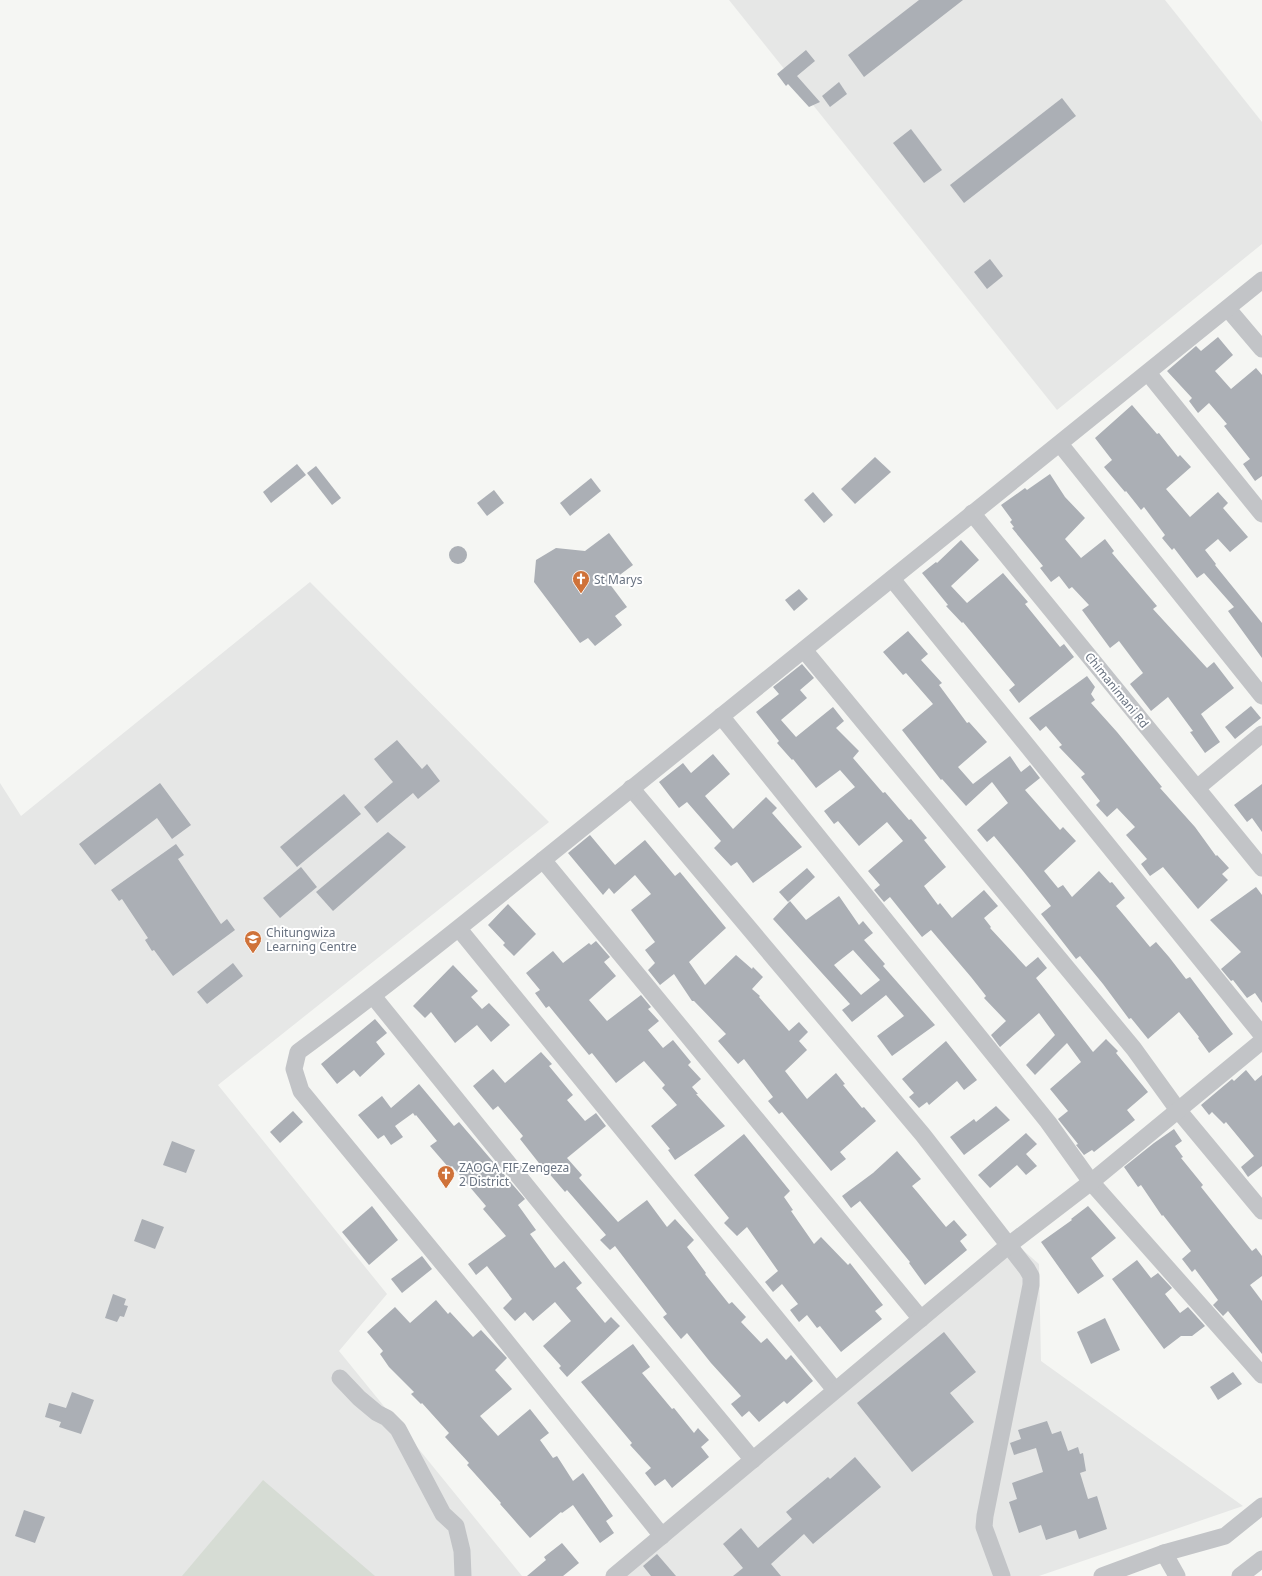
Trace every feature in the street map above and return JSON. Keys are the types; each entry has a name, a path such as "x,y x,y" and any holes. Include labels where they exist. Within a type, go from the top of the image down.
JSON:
{"street":[{"path":"662,1536 482,1310 301,1091 294,1069 298,1052 459,929 631,788 1228,309 1262,280"},
{"path":"1228,309 1262,350"},
{"path":"1148,373 1262,514"},
{"path":"1060,444 1262,696"},
{"name":"Chimanimani Rd","path":"972,513 1262,868"},
{"path":"892,579 1262,1035"},
{"path":"804,650 1134,1050 1178,1110 1262,1211"},
{"path":"721,716 1048,1122 1091,1182 1262,1375"},
{"path":"1197,788 1262,734"},
{"path":"631,788 923,1135 1031,1276 1032,1285 985,1516 984,1527 1002,1576"},
{"path":"543,860 922,1319"},
{"path":"459,929 835,1390"},
{"path":"373,996 559,1226 753,1460"},
{"path":"614,1576 1009,1246 1091,1182 1262,1041"},
{"path":"340,1378 359,1398 377,1413 387,1418 398,1429 443,1514 456,1526 462,1551 463,1576"},
{"path":"1102,1576 1164,1553 1225,1536 1262,1506"},
{"path":"1164,1553 1177,1576"},
{"path":"1240,1576 1262,1559"}],"shaded area":[{"path":"729,0 1165,0 1262,122 1262,244 1057,410"},
{"path":"310,582 549,822 218,1085 387,1294 339,1351 522,1576 0,1576 0,783 21,816"},
{"path":"1017,1245 1039,1264 1041,1361 1243,1506 1039,1576 625,1576"},
{"path":"263,1480 375,1576 182,1576"}],"building":[{"path":"919,0 963,0 864,77 848,55"},
{"path":"806,50 815,61 797,76 820,102 809,107 788,84 786,86 777,74"},
{"path":"839,82 847,94 830,107 822,96"},
{"path":"1062,98 1076,116 964,203 950,185"},
{"path":"911,129 942,170 924,183 893,143"},
{"path":"990,259 1003,276 987,289 974,272"},
{"path":"1218,337 1233,355 1215,371 1231,389 1256,368 1262,375 1262,476 1255,481 1243,464 1250,459 1224,426 1227,424 1209,403 1198,413 1189,401 1192,398 1167,371 1196,346 1201,351"},
{"path":"1132,405 1157,434 1159,433 1178,457 1180,455 1191,467 1166,489 1190,517 1218,492 1228,503 1223,508 1248,537 1230,552 1218,539 1205,550 1216,564 1215,565 1262,623 1262,658 1228,611 1234,607 1204,573 1197,578 1174,548 1172,550 1162,538 1165,535 1144,507 1141,510 1104,467 1112,460 1095,438"},
{"path":"875,457 891,472 855,504 841,489"},
{"path":"297,464 306,475 271,503 263,492"},
{"path":"316,466 341,498 332,505 307,473"},
{"path":"1050,474 1065,497 1085,518 1065,539 1081,558 1105,539 1114,551 1112,553 1157,606 1153,609 1207,668 1214,662 1234,688 1201,714 1220,742 1205,753 1190,732 1193,731 1168,697 1151,711 1130,684 1143,673 1119,641 1110,648 1082,610 1089,605 1072,587 1069,589 1059,576 1051,582 1040,568 1043,566 1012,528 1014,527 1010,522 1012,520 1001,505 1025,488 1027,490"},
{"path":"591,478 601,491 570,516 560,503"},
{"path":"494,490 504,503 487,516 477,503"},
{"path":"813,492 833,515 824,523 804,500"},
{"name":"St Marys","path":"609,533 633,565 609,583 627,607 615,616 622,625 595,646 588,638 580,643 534,582 536,560 556,548 585,551"},
{"path":"961,540 979,560 951,586 967,603 1003,573 1028,602 1025,604 1060,647 1064,644 1074,657 1019,703 1009,690 1015,685 963,622 962,623 946,606 948,605 922,573 936,562 937,563"},
{"path":"458,546 464,549 467,555 464,561 458,564 452,561 449,555 452,549"},
{"path":"799,589 808,599 794,611 785,600"},
{"path":"908,631 928,654 921,660 942,683 939,685 967,723 969,722 987,742 958,767 973,784 1010,756 1021,772 1030,765 1040,778 1025,790 1060,830 1063,827 1076,841 1044,871 1058,888 1063,885 1072,897 1099,871 1110,883 1112,882 1125,898 1116,906 1150,947 1156,942 1186,979 1190,977 1233,1034 1209,1053 1198,1038 1199,1037 1179,1012 1148,1039 1131,1018 1129,1019 1080,956 1076,959 1041,914 1051,906 1023,871 994,836 987,842 977,830 1008,803 992,782 966,806 942,779 941,780 902,730 933,704 906,673 903,675 883,652"},
{"path":"802,664 814,678 800,690 807,698 781,720 796,737 833,707 844,721 836,728 859,751 853,758 883,793 885,792 909,820 911,819 927,838 924,840 946,867 924,886 938,905 940,903 952,918 984,890 998,906 984,918 991,927 990,928 1026,967 1038,957 1047,968 1036,978 1093,1052 1106,1039 1118,1051 1116,1053 1148,1092 1127,1110 1135,1120 1094,1152 1092,1150 1084,1155 1076,1145 1078,1144 1058,1119 1068,1111 1050,1089 1081,1062 1067,1043 1035,1075 1026,1065 1055,1035 1039,1013 1000,1047 991,1035 1006,1021 984,998 986,996 971,977 931,930 922,937 890,897 884,902 874,890 880,885 868,871 903,841 887,822 859,846 838,821 834,824 824,811 855,787 840,770 816,788 793,759 792,760 777,743 779,741 756,712 779,694 773,687"},
{"path":"1087,676 1095,687 1091,694 1095,700 1091,703 1162,787 1160,788 1195,827 1216,856 1217,855 1229,868 1222,874 1228,880 1198,909 1163,867 1150,876 1141,864 1147,859 1126,835 1135,827 1117,808 1107,817 1096,805 1100,801 1081,777 1085,774 1059,747 1062,745 1046,726 1040,731 1029,718"},
{"path":"1251,706 1261,718 1235,739 1225,727"},
{"path":"397,740 422,769 427,764 440,781 418,799 413,793 377,823 364,807 393,782 374,759"},
{"path":"713,754 730,774 705,796 733,829 766,797 777,808 772,813 802,847 753,883 737,862 731,866 714,848 721,841 687,802 679,808 659,782 683,763 691,773"},
{"path":"160,783 191,825 172,839 157,818 95,865 79,844"},
{"path":"1262,784 1262,832 1252,818 1247,822 1234,805"},
{"path":"344,794 361,814 297,867 280,847"},
{"path":"388,832 406,847 333,911 316,892"},
{"path":"590,835 615,865 645,840 675,876 680,872 726,928 689,962 705,985 736,955 752,969 753,967 763,977 752,989 760,996 759,997 789,1031 799,1022 808,1032 799,1041 807,1050 785,1071 807,1099 836,1073 845,1084 843,1085 862,1108 864,1107 876,1121 840,1152 846,1159 831,1171 782,1112 779,1114 768,1101 773,1097 744,1059 738,1064 718,1041 726,1034 694,1001 692,1001 674,974 660,985 648,970 655,963 645,950 655,942 631,910 651,894 635,875 614,894 609,888 603,895 568,853"},
{"path":"176,844 184,855 178,859 221,924 227,919 235,930 173,976 154,950 152,951 145,940 148,938 122,899 119,901 111,890"},
{"path":"301,867 317,887 280,918 263,898"},
{"path":"807,868 815,877 788,902 779,892"},
{"path":"1256,887 1262,895 1262,1003 1255,993 1247,998 1233,980 1231,981 1221,969 1241,952 1210,920"},
{"path":"839,896 859,925 863,921 873,933 864,940 885,964 883,966 935,1025 892,1056 877,1036 904,1016 886,995 852,1022 842,1010 850,1004 773,919 790,901 806,920","holes":["853,950 880,980 861,995 834,965"]},
{"path":"508,904 536,934 514,956 503,945 505,943 488,925"},
{"path":"596,941 610,957 604,962 616,976 589,1000 607,1021 641,995 651,1007 648,1009 659,1021 648,1030 663,1048 673,1040 691,1062 688,1065 701,1079 692,1087 698,1094 696,1094 725,1126 675,1160 668,1150 670,1149 651,1126 677,1105 662,1088 665,1085 644,1061 616,1083 592,1053 589,1055 549,1006 546,1008 535,993 540,990 526,973 553,951 563,963 589,943 591,945"},
{"path":"233,963 243,976 207,1004 197,992"},
{"path":"453,965 478,991 471,997 482,1009 489,1003 510,1025 491,1042 477,1025 455,1043 431,1012 425,1018 413,1006"},
{"path":"375,1019 387,1033 376,1042 385,1054 360,1077 354,1070 337,1084 321,1064"},
{"path":"946,1041 977,1080 964,1090 957,1081 929,1105 927,1102 919,1108 909,1097 914,1093 902,1079"},
{"path":"541,1052 552,1064 549,1066 573,1095 567,1100 585,1121 596,1113 606,1126 567,1158 582,1175 579,1178 618,1222 647,1200 667,1227 675,1219 694,1240 687,1247 706,1273 705,1274 729,1304 732,1302 746,1317 741,1322 761,1343 767,1338 786,1360 791,1355 813,1381 787,1404 784,1401 759,1422 749,1411 742,1417 731,1404 741,1396 711,1363 687,1333 681,1339 663,1317 667,1314 615,1246 610,1250 600,1240 606,1235 567,1190 565,1192 547,1171 546,1172 520,1139 523,1136 498,1106 493,1110 473,1086 493,1069 505,1083"},
{"path":"1246,1070 1255,1081 1262,1075 1262,1166 1248,1177 1241,1167 1254,1156 1226,1122 1224,1124 1212,1112 1209,1115 1201,1105 1232,1079 1234,1081"},
{"path":"419,1084 454,1126 459,1122 525,1199 518,1205 536,1230 530,1234 555,1268 564,1261 582,1283 576,1288 605,1323 611,1317 620,1326 567,1377 559,1368 561,1366 543,1346 571,1321 555,1302 533,1321 525,1312 515,1321 503,1308 512,1299 487,1266 476,1275 468,1264 506,1236 483,1209 486,1206 452,1166 449,1168 430,1146 437,1141 413,1113 395,1126 403,1137 391,1145 384,1135 378,1139 358,1115 382,1096 391,1108"},
{"path":"996,1106 1010,1120 964,1155 950,1137 974,1119 976,1122"},
{"path":"293,1111 303,1122 280,1143 270,1132"},
{"path":"1174,1129 1182,1141 1175,1146 1183,1157 1181,1158 1203,1185 1201,1187 1252,1251 1256,1248 1262,1256 1262,1276 1250,1285 1262,1301 1262,1354 1228,1311 1223,1316 1213,1305 1218,1300 1195,1269 1192,1272 1182,1259 1191,1251 1163,1215 1162,1216 1141,1185 1138,1187 1124,1167"},
{"path":"1026,1133 1037,1144 1026,1154 1037,1166 1026,1175 1017,1165 990,1188 978,1175"},
{"path":"744,1134 790,1191 784,1197 793,1210 791,1211 814,1244 821,1237 848,1265 850,1263 883,1305 875,1311 882,1319 841,1352 820,1326 817,1328 807,1315 799,1322 790,1310 798,1304 782,1284 773,1292 765,1282 778,1271 747,1227 737,1236 724,1223 729,1218 694,1175"},
{"path":"172,1141 195,1150 186,1173 163,1165"},
{"path":"897,1151 921,1179 912,1186 946,1227 954,1220 967,1235 960,1241 967,1250 925,1285 909,1263 910,1262 860,1201 851,1208 842,1196 873,1173"},
{"path":"372,1206 398,1240 369,1265 342,1232"},
{"path":"1088,1206 1116,1238 1091,1258 1104,1276 1078,1294 1041,1242 1072,1220 1071,1219"},
{"path":"142,1219 164,1227 155,1249 134,1241"},
{"path":"422,1256 432,1269 402,1293 391,1279"},
{"path":"1137,1260 1151,1278 1158,1273 1172,1288 1165,1294 1180,1313 1188,1307 1205,1326 1192,1336 1181,1336 1164,1349 1112,1279"},
{"path":"113,1294 126,1299 124,1305 128,1306 124,1317 120,1316 117,1322 105,1318"},
{"path":"436,1300 448,1314 450,1312 473,1337 481,1330 507,1358 495,1370 512,1389 480,1416 498,1436 530,1409 549,1433 540,1440 553,1458 557,1456 573,1481 583,1473 613,1516 606,1521 614,1533 600,1543 573,1505 562,1513 561,1512 530,1538 467,1465 469,1463 445,1437 449,1433 422,1403 421,1404 411,1394 414,1392 389,1367 380,1354 383,1351 367,1332 395,1307 410,1323"},
{"path":"1105,1318 1120,1350 1091,1364 1077,1332"},
{"path":"944,1332 976,1372 950,1393 974,1422 912,1472 857,1403"},
{"path":"633,1344 650,1367 642,1373 672,1409 674,1408 694,1433 698,1428 709,1440 701,1447 709,1457 672,1488 665,1479 655,1486 645,1473 651,1468 630,1445 632,1443 581,1382"},
{"path":"1233,1372 1242,1384 1218,1400 1210,1387"},
{"path":"72,1392 94,1400 81,1434 59,1427 61,1422 45,1417 49,1403 66,1408"},
{"path":"1047,1421 1052,1434 1061,1431 1068,1451 1078,1447 1080,1454 1083,1453 1086,1471 1080,1473 1088,1499 1097,1496 1107,1529 1079,1539 1076,1530 1046,1540 1041,1525 1019,1533 1009,1502 1017,1499 1012,1483 1043,1472 1036,1448 1014,1455 1010,1443 1021,1439 1018,1430"},
{"path":"855,1457 881,1487 813,1544 804,1534 771,1564 781,1576 733,1576 743,1568 723,1544 741,1528 758,1548 792,1519 786,1512 828,1477 830,1479"},
{"path":"24,1510 45,1517 35,1543 15,1536"},
{"path":"562,1543 579,1563 563,1576 527,1576 546,1560 544,1557"},
{"path":"657,1554 676,1576 651,1576 643,1566"}],"place":[{"name":"St Marys","path":"581,594"},
{"name":"Chitungwiza Learning Centre","path":"253,954"},
{"name":"ZAOGA FIF Zengeza 2 District","path":"446,1189"}]}
